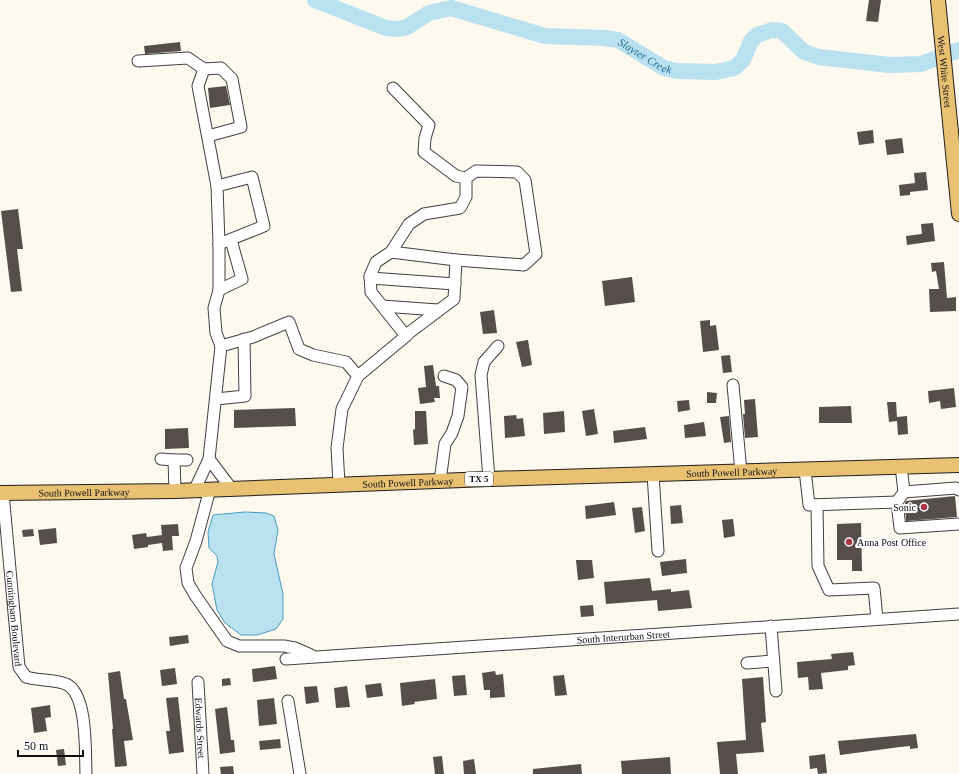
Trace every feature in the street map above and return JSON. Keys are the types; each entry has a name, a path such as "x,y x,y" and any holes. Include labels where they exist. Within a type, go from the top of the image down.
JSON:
{"main road":[{"name":"West White Street","path":"938,0 959,214"},
{"name":"South Powell Parkway","path":"2,493 175,491 440,480 959,465"}],"street":[{"path":"138,61 188,58 204,69 221,68 232,79 241,127 208,136"},
{"path":"195,489 209,459 221,346 216,333 214,308 219,290 219,244 216,186 198,86 204,69"},
{"path":"391,252 456,260 524,265 536,254 525,180 517,172 476,171 466,178 456,176 424,152 424,138 429,125 393,88"},
{"path":"216,186 252,177 264,226 219,244"},
{"path":"406,336 371,292 370,278 376,262 391,252 409,224 424,214 460,208 466,196 466,178"},
{"path":"219,290 242,278 231,240"},
{"path":"339,484 337,448 342,409 358,376 438,310 454,299 456,260"},
{"path":"370,278 455,284"},
{"path":"382,306 438,310"},
{"path":"221,346 289,322 299,349 313,355 346,362 358,376"},
{"path":"216,399 245,396 244,339"},
{"path":"489,479 481,375 484,362 498,346"},
{"path":"440,480 445,444 452,433 458,416 462,387 456,380 444,376"},
{"path":"733,385 741,472"},
{"path":"161,459 186,460"},
{"path":"209,459 231,488"},
{"path":"174,460 175,491"},
{"path":"901,466 904,492 897,502 900,528 959,524"},
{"path":"805,470 809,505 897,502"},
{"path":"653,474 658,551"},
{"path":"904,492 956,488 959,490"},
{"path":"210,489 196,541 186,568 188,582 195,595 227,641 239,646 284,646 295,648 314,656"},
{"name":"Cunningham Boulevard","path":"2,493 19,667 26,677 62,682 74,691 78,697 83,719 86,774"},
{"path":"817,505 818,566 829,590 874,588 878,619"},
{"name":"South Interurban Street","path":"286,658 959,614"},
{"path":"771,626 776,691"},
{"path":"747,663 773,661"},
{"name":"Edwards Street","path":"198,682 203,774"},
{"path":"288,701 300,774"}],"water":[{"path":"245,512 266,513 274,516 278,530 274,554 283,594 283,619 276,629 257,635 241,635 225,623 217,610 212,584 218,562 217,556 209,548 208,532 213,515"}],"building":[{"path":"869,0 881,0 878,22 866,21"},
{"path":"180,42 181,51 145,54 144,46"},
{"path":"226,86 230,105 210,108 208,88"},
{"path":"873,130 874,143 859,145 857,132"},
{"path":"902,138 904,153 887,155 885,140"},
{"path":"926,172 928,190 910,192 910,195 900,196 899,185 915,183 914,173"},
{"path":"18,209 23,249 17,249 22,291 11,292 1,211"},
{"path":"933,223 935,241 907,245 906,236 922,234 921,224"},
{"path":"944,262 947,298 956,297 956,311 930,312 929,289 939,289 936,271 932,272 931,263"},
{"path":"632,277 635,302 605,306 602,281"},
{"path":"494,310 497,333 483,334 480,312"},
{"path":"710,320 710,326 716,325 719,350 703,352 700,321"},
{"path":"528,340 532,365 522,367 516,342"},
{"path":"730,355 732,372 723,373 721,356"},
{"path":"433,365 436,386 439,386 440,398 434,398 435,402 420,404 418,388 426,387 424,366"},
{"path":"954,388 956,407 941,409 940,401 929,403 928,391"},
{"path":"707,392 717,393 716,403 707,403"},
{"path":"755,399 758,437 745,438 743,414 745,414 744,400"},
{"path":"689,400 690,410 678,412 677,401"},
{"path":"887,402 896,402 897,417 907,416 908,434 898,435 897,421 889,422"},
{"path":"851,406 852,423 819,423 819,407"},
{"path":"295,408 296,426 234,428 234,410"},
{"path":"594,409 598,434 586,436 582,411"},
{"path":"415,411 426,411 428,444 414,445 413,430 415,429"},
{"path":"564,411 565,432 544,434 543,413"},
{"path":"516,415 517,419 523,418 525,436 505,438 504,416"},
{"path":"729,416 731,442 724,443 720,417"},
{"path":"704,422 706,436 685,438 684,425"},
{"path":"645,427 647,439 614,443 613,431"},
{"path":"188,428 189,448 165,449 165,429"},
{"name":"Sonic","path":"955,496 957,517 906,521 906,501"},
{"path":"614,502 616,515 586,519 585,506"},
{"path":"681,505 683,523 671,524 670,506"},
{"path":"642,507 645,531 635,533 632,508"},
{"path":"733,519 735,536 724,538 722,520"},
{"name":"Anna Post Office","path":"861,523 862,571 852,571 852,560 837,560 837,524"},
{"path":"178,524 179,536 172,536 173,550 163,551 162,543 134,549 132,535 146,533 147,537 162,535 161,525"},
{"path":"56,528 57,543 40,545 38,530"},
{"path":"33,529 34,536 23,537 22,530"},
{"path":"686,559 687,573 662,576 660,562"},
{"path":"576,560 592,560 594,578 578,580"},
{"path":"650,578 652,591 671,589 671,592 689,590 692,608 658,611 657,600 606,604 604,582"},
{"path":"593,605 594,616 581,617 580,606"},
{"path":"188,635 189,643 170,646 169,637"},
{"path":"853,652 855,665 848,666 848,670 821,673 823,689 809,690 808,677 798,678 797,662 832,659 831,654"},
{"path":"275,666 277,679 253,682 252,669"},
{"path":"175,668 177,684 162,686 160,670"},
{"path":"120,671 124,699 126,699 133,740 124,741 127,766 115,767 108,673"},
{"path":"495,671 496,675 503,674 505,697 490,698 490,690 484,690 482,673"},
{"path":"465,675 467,695 454,696 452,676"},
{"path":"564,675 567,695 555,696 553,676"},
{"path":"763,677 766,722 761,723 764,752 736,754 738,774 720,774 717,742 746,740 742,679"},
{"path":"230,678 231,685 222,686 222,679"},
{"path":"435,679 437,699 414,702 415,704 402,706 400,683"},
{"path":"381,683 383,696 367,698 365,685"},
{"path":"317,686 319,702 306,704 304,687"},
{"path":"347,686 350,707 336,708 334,688"},
{"path":"178,697 184,752 169,754 166,731 170,731 166,698"},
{"path":"274,698 277,724 259,726 257,700"},
{"path":"50,705 51,717 45,718 47,731 34,733 31,708"},
{"path":"227,707 231,740 234,740 235,752 220,754 215,709"},
{"path":"916,734 918,748 910,749 910,746 840,755 838,741"},
{"path":"280,739 281,748 260,750 259,741"},
{"path":"64,749 66,765 58,766 56,750"},
{"path":"825,754 827,773 818,774 817,768 810,769 809,756"},
{"path":"442,756 444,774 435,774 433,757"},
{"path":"670,757 671,774 622,774 621,761"},
{"path":"474,759 476,774 464,774 463,761"},
{"path":"581,764 582,774 533,774 533,769"},
{"path":"233,766 234,774 221,774 220,767"}],"waterway":[{"name":"Slayter Creek","path":"315,0 386,28 398,29 407,27 429,13 451,8 545,36 605,38 618,40 664,68 677,71 716,72 734,68 743,60 751,41 757,35 772,30 782,31 804,52 819,57 889,65 921,64 959,50"}],"place":[{"name":"Sonic","path":"924,507"},
{"name":"Anna Post Office","path":"849,542"}]}
